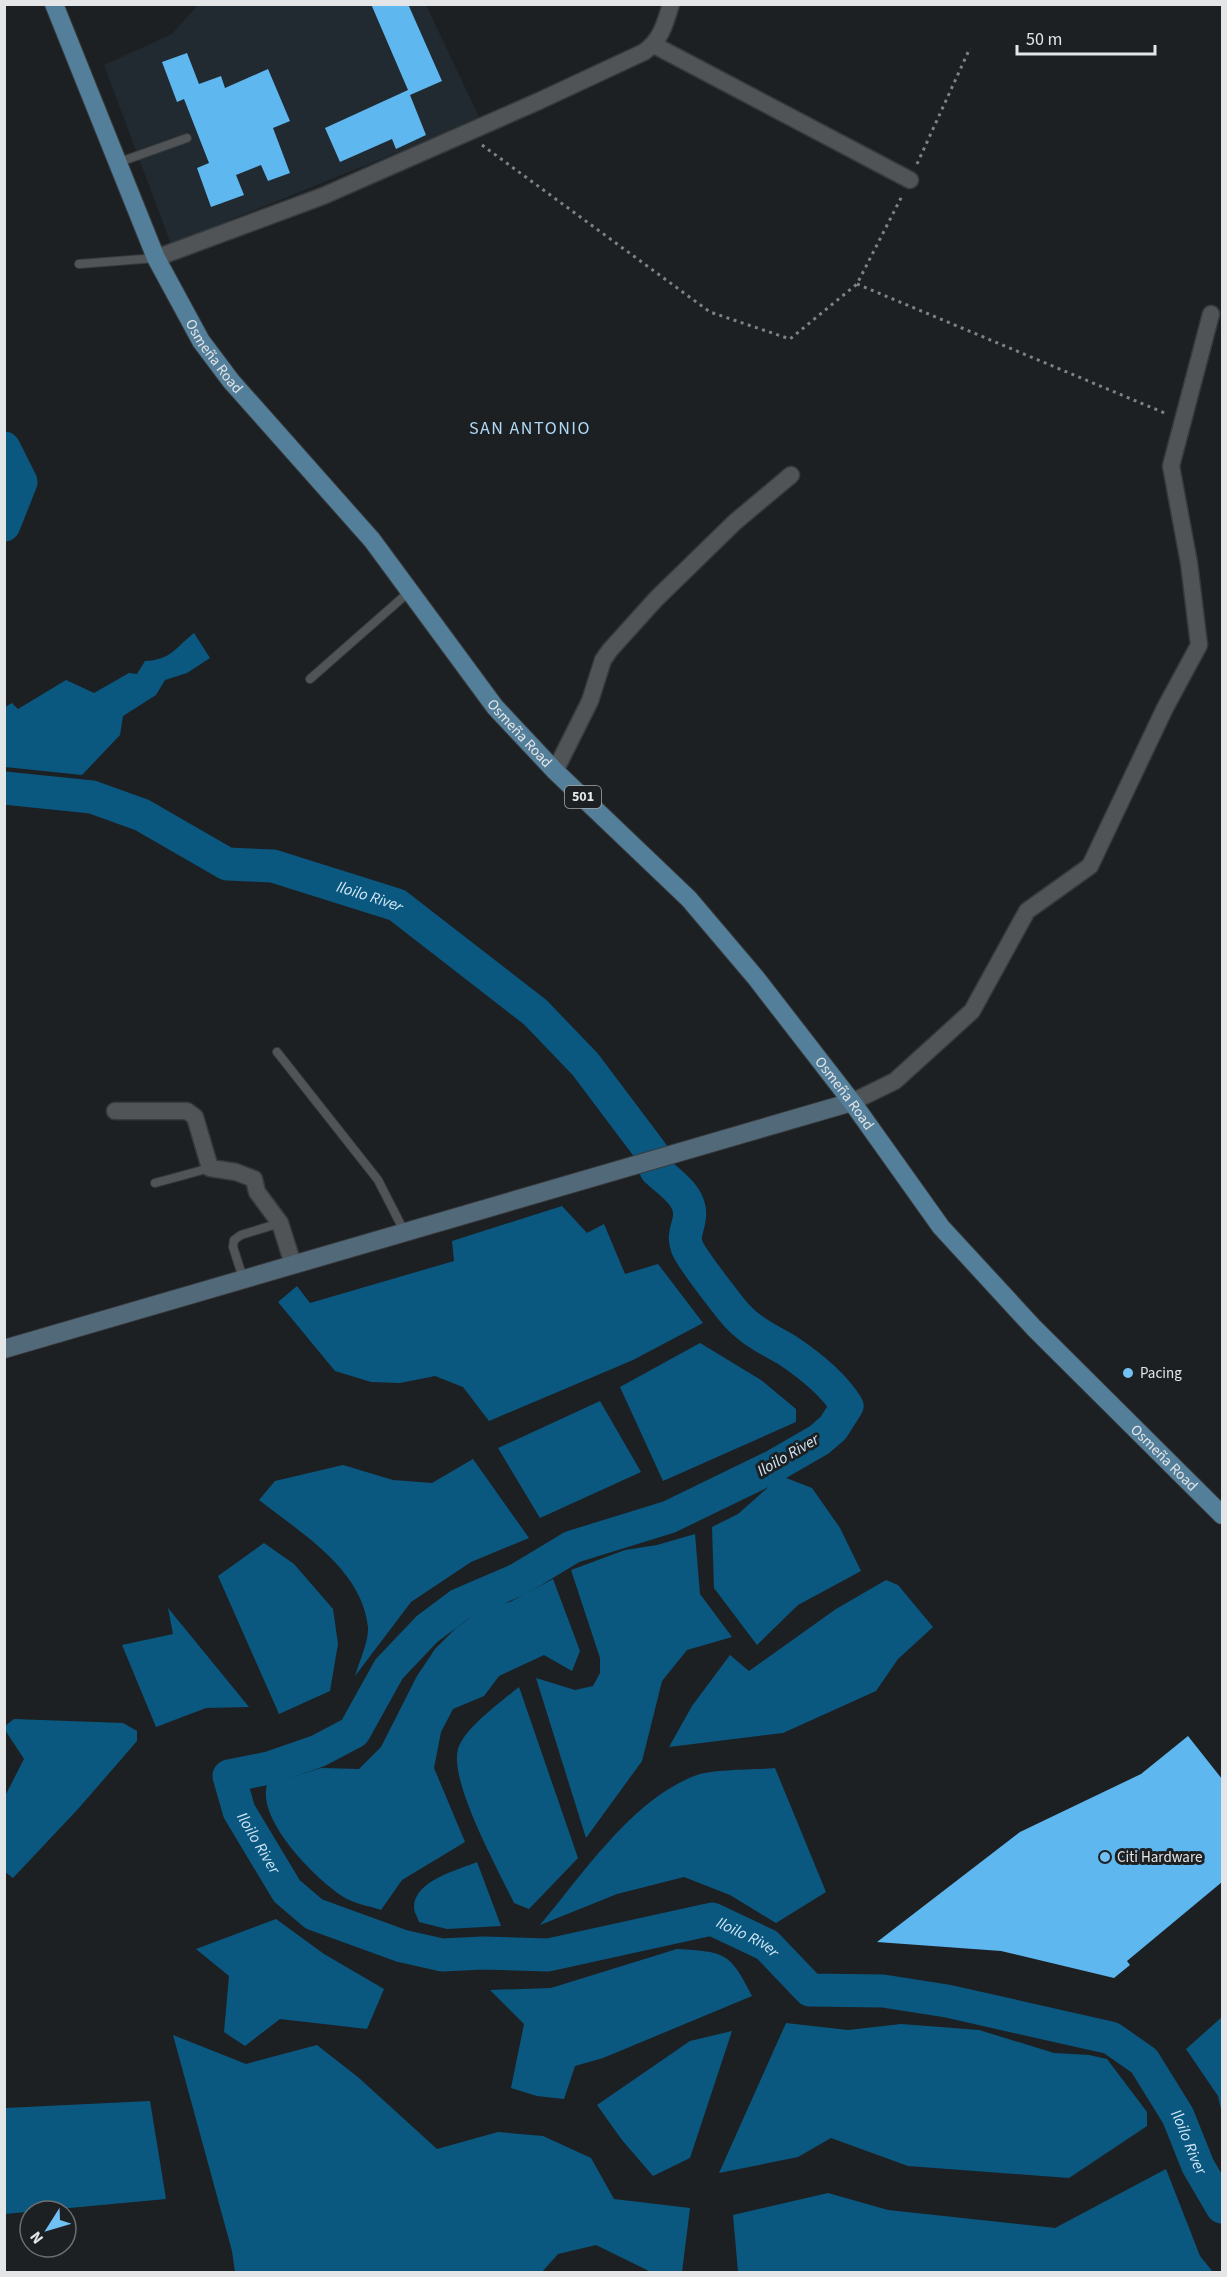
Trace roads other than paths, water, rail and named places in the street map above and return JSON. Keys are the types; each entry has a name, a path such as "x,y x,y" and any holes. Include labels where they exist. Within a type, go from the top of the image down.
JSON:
{"main road":[{"name":"Osmeña Road","path":"54,4 156,258 201,341 231,381 372,540 495,707 555,771 689,899 756,978 852,1102 941,1227 1034,1328 1222,1515"}],"street":[{"path":"156,258 323,196 623,62 654,45 663,30 671,4"},
{"path":"654,45 910,180"},
{"path":"4,1349 293,1263 687,1152 852,1102 896,1081 972,1011 1027,911 1090,866 1165,708 1199,645 1189,563 1171,466 1211,314"},
{"path":"555,771 590,701 603,660 610,650 656,599 735,522 791,475"},
{"path":"114,1111 187,1111 195,1118 210,1168 236,1172 254,1179 257,1192 280,1223 293,1263"}],"lane":[{"path":"117,163 188,138"},
{"path":"79,264 156,258"},
{"path":"310,679 410,591"},
{"path":"277,1052 378,1180 404,1232"},
{"path":"154,1183 210,1168"},
{"path":"243,1278 233,1247 234,1240 241,1235 280,1223"}],"water":[{"path":"194,633 210,658 187,673 165,680 156,695 123,716 120,735 82,775 5,767 5,707 12,703 18,709 66,680 94,693 129,673 137,674 145,661 167,656"},
{"path":"562,1206 587,1233 604,1224 625,1274 658,1264 703,1323 633,1360 489,1421 463,1387 435,1376 400,1383 371,1382 335,1371 278,1302 297,1286 310,1303 454,1261 452,1241"},
{"path":"700,1343 761,1380 796,1409 796,1422 663,1481 620,1387"},
{"path":"600,1401 641,1472 540,1518 498,1448"},
{"path":"473,1459 529,1538 471,1562 411,1602 355,1676 368,1627 363,1606 354,1587 327,1554 259,1500 275,1481 343,1465 393,1480 432,1483"},
{"path":"781,1476 812,1488 840,1528 861,1571 798,1605 757,1645 714,1588 712,1527 738,1514"},
{"path":"695,1534 700,1594 732,1637 687,1650 662,1681 642,1761 586,1838 536,1678 575,1690 593,1686 600,1673 600,1658 571,1570 625,1550 657,1545"},
{"path":"264,1543 294,1564 333,1609 338,1644 330,1691 279,1714 218,1576"},
{"path":"553,1579 580,1651 572,1671 544,1655 499,1676 484,1696 453,1709 441,1732 434,1768 465,1842 402,1880 381,1910 342,1896 303,1862 279,1830 266,1799 267,1785 321,1768 359,1769 381,1747 417,1676 435,1649 456,1628 485,1607 510,1602"},
{"path":"886,1580 898,1585 933,1627 898,1659 876,1691 783,1733 669,1747 692,1706 730,1655 749,1671 836,1609"},
{"path":"168,1608 249,1707 206,1708 156,1727 122,1645 173,1634"},
{"path":"519,1687 578,1858 529,1909 514,1903 477,1826 468,1804 457,1764 458,1749 468,1732 484,1715"},
{"path":"14,1719 123,1723 137,1731 137,1741 78,1809 13,1878 5,1872 5,1796 24,1759 5,1730 5,1726"},
{"path":"775,1768 826,1892 776,1923 730,1895 684,1877 617,1894 540,1925 592,1861 631,1819 674,1786 705,1773"},
{"path":"477,1862 501,1926 447,1929 419,1922 414,1908 421,1891 438,1878"},
{"path":"276,1919 324,1954 384,1989 367,2029 280,2019 245,2046 224,2032 229,1976 196,1949"},
{"path":"677,1949 706,1951 724,1957 738,1971 752,1996 603,2058 575,2066 564,2099 537,2096 511,2088 524,2024 490,1990 551,1988"},
{"path":"1222,2017 1222,2114 1218,2096 1186,2049"},
{"path":"786,2023 848,2030 901,2024 979,2030 1054,2053 1089,2055 1107,2059 1147,2112 1147,2126 1069,2178 908,2166 831,2138 798,2157 719,2173"},
{"path":"732,2031 690,2158 653,2176 622,2140 597,2105 690,2041"},
{"path":"173,2035 246,2064 317,2045 359,2078 437,2149 498,2132 543,2136 591,2158 614,2199 690,2208 682,2272 651,2272 596,2245 558,2254 542,2272 235,2272 232,2251"},
{"path":"150,2101 166,2199 78,2207 78,2199 18,2199 18,2213 5,2214 5,2108"},
{"path":"1166,2169 1200,2256 1213,2272 738,2272 733,2215 828,2193 888,2210 1055,2228"}],"waterway":[{"name":"Iloilo River","path":"4,448 21,482 4,525"},
{"name":"Iloilo River","path":"4,788 92,797 142,815 227,864 273,866 397,905 535,1012 585,1064 652,1153"},
{"name":"Iloilo River","path":"656,1170 685,1198 690,1212 685,1237 687,1247 732,1310 751,1328 812,1368 835,1390 847,1406 833,1428 819,1440 774,1466 669,1517 572,1547 519,1579 459,1605 427,1629 389,1669 354,1732 318,1751 269,1768 229,1776 239,1811 287,1891 314,1914 402,1946 442,1955 483,1953 548,1955 712,1919 767,1945 810,1990 883,1991 947,2001 1111,2038 1144,2061 1178,2116 1198,2166 1222,2207"}],"place":[{"name":"Pacing","path":"1128,1373"},
{"name":"Citi Hardware","path":"1105,1857"}],"district":[{"name":"SAN ANTONIO","path":"530,428"}]}
